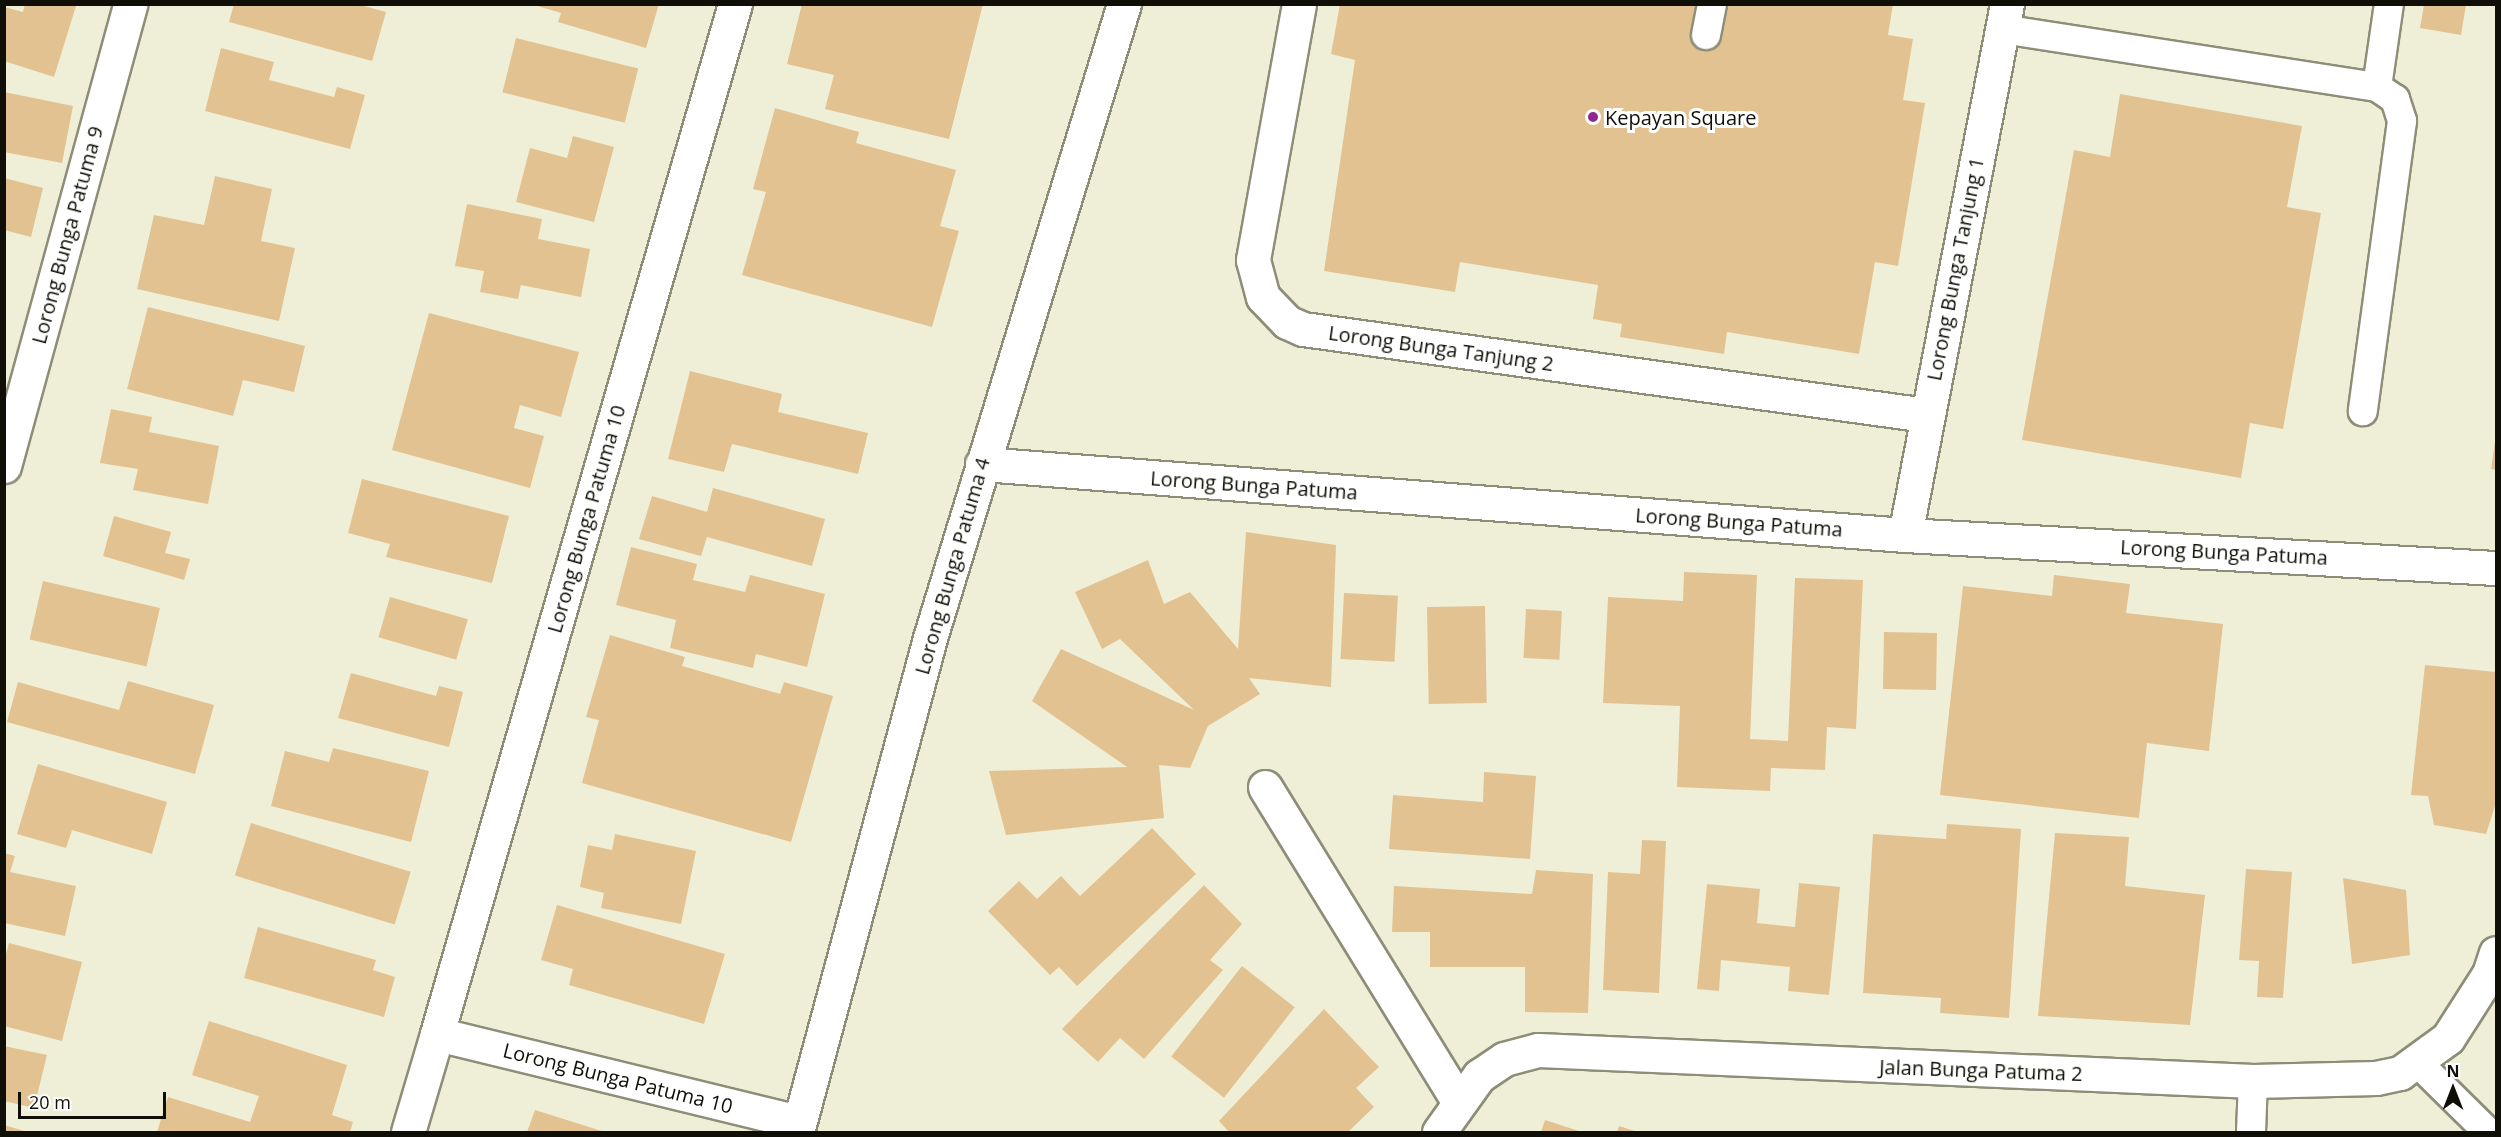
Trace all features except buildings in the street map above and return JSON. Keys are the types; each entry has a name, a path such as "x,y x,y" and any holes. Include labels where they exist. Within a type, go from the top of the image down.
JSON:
{"street":[{"name":"Lorong Bunga Patuma 9","path":"4,466 130,4"},
{"name":"Lorong Bunga Patuma 10","path":"408,1132 735,4"},
{"name":"Lorong Bunga Patuma 4","path":"798,1127 930,638 1124,4"},
{"name":"Lorong Bunga Tanjung 2","path":"1299,4 1253,260 1263,297 1287,322 1303,329 1926,415"},
{"name":"Lorong Bunga Tanjung 1","path":"1905,535 1926,415 2004,17"},
{"name":"Lorong Bunga Patuma","path":"982,464 1905,535 2496,567"},
{"path":"1264,787 1458,1101"},
{"name":"Jalan Bunga Patuma 2","path":"1438,1132 1458,1101 1479,1076 1504,1059 1538,1050 2253,1081 2376,1078 2400,1073 2418,1063 2448,1038 2484,982 2496,954"},
{"name":"Lorong Bunga Patuma 10","path":"437,1034 798,1127"}],"lane":[{"path":"1706,35 1712,4"},
{"path":"2377,87 2389,4"},
{"path":"2004,17 2377,87 2395,99 2402,121 2362,411"},
{"path":"2418,1063 2488,1132"},
{"path":"2251,1132 2253,1081"}],"place":[{"name":"Kepayan Square","path":"1593,117"}]}
